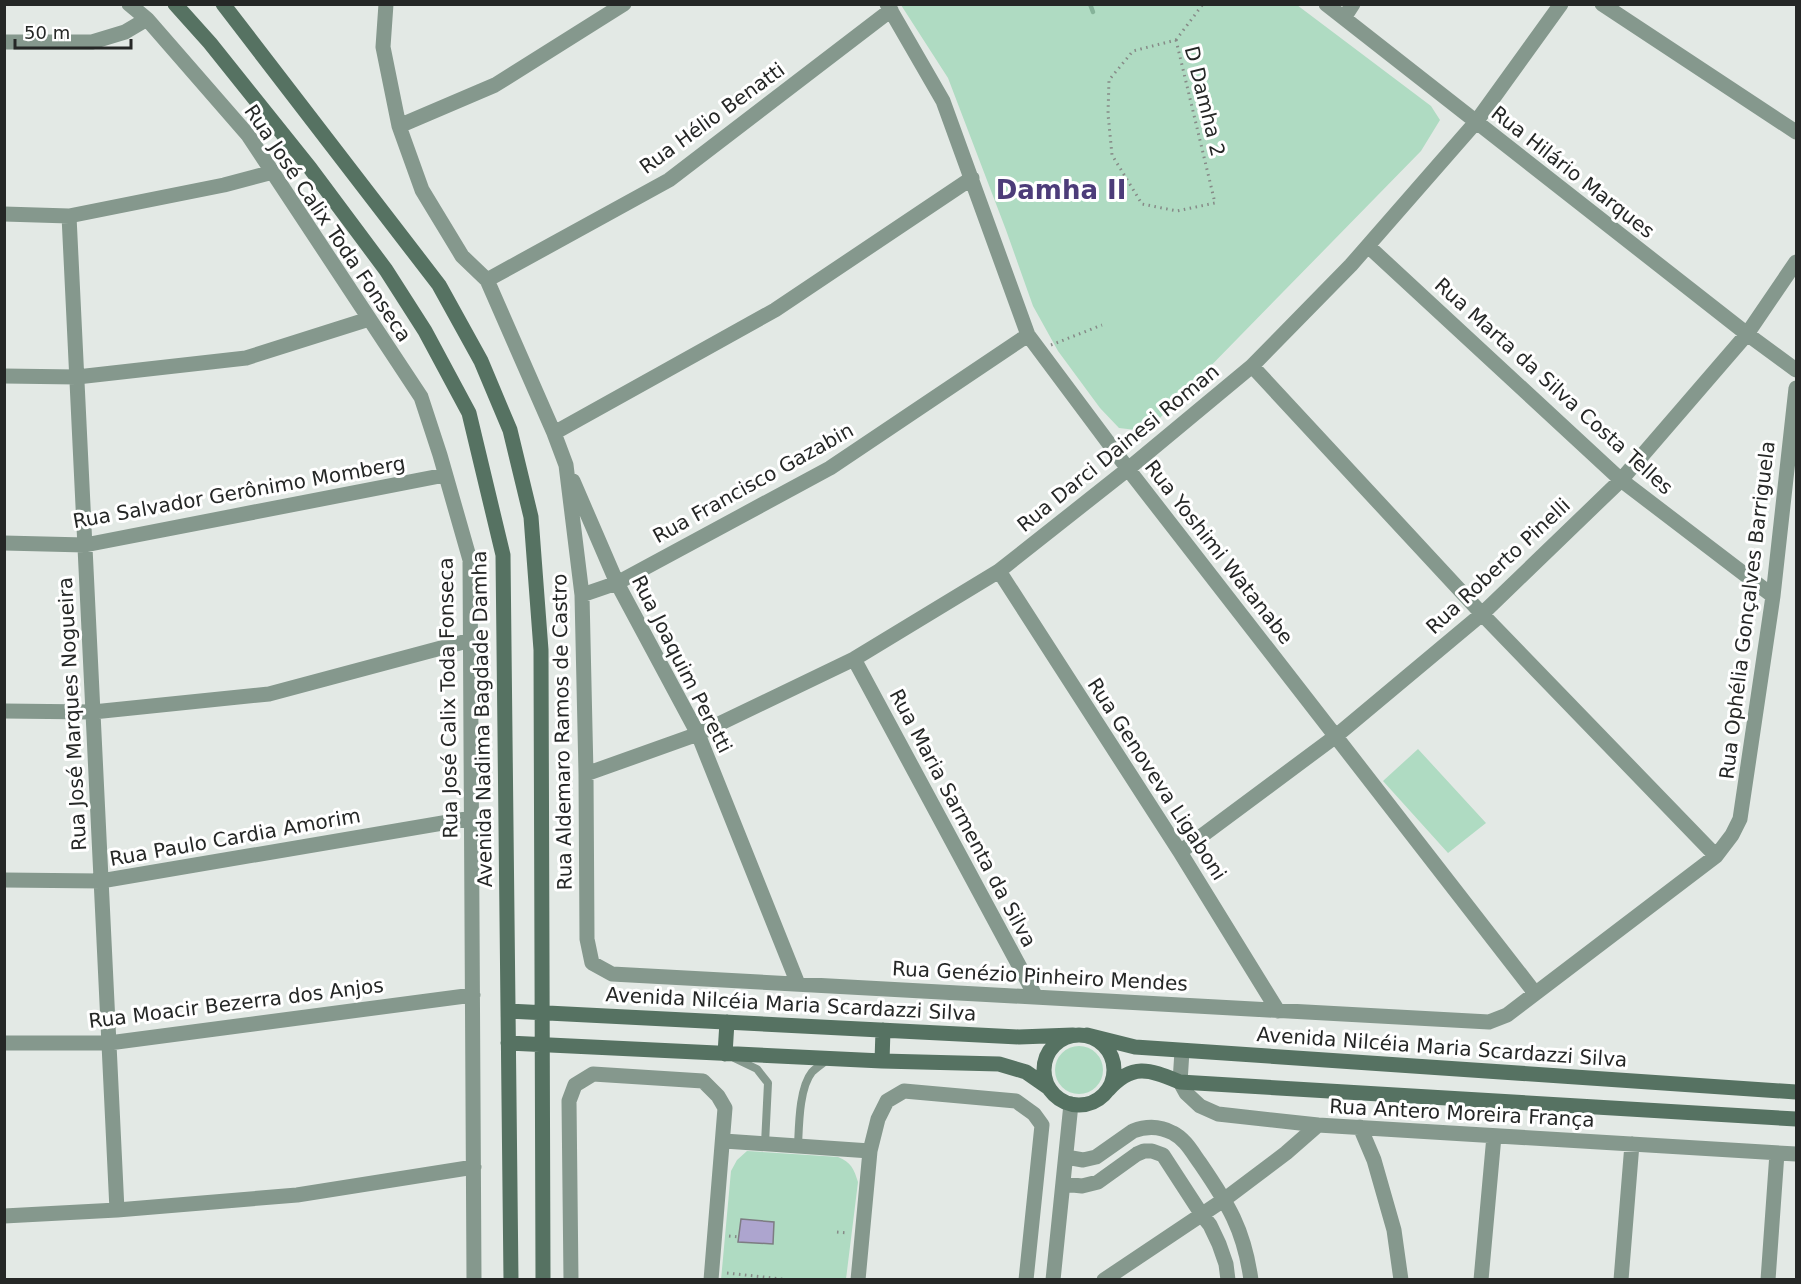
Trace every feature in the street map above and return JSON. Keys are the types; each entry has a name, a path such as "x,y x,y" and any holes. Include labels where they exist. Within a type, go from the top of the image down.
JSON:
{"street":[{"name":"Rua José Calix Toda Fonseca","path":"129,4 147,20 248,135 421,397 470,560 474,1280"},
{"name":"Avenida Nadima Bagdade Damha","path":"175,4 210,43 310,168 386,270 425,331 469,412 503,555 511,1280"},
{"path":"223,4 439,285 481,361 510,430 531,517 541,650 543,1280"},
{"name":"Rua Aldemaro Ramos de Castro","path":"386,4 383,47 399,126 422,190 462,256 487,280 566,465 582,595 587,939 592,963"},
{"path":"399,126 495,85 624,4"},
{"name":"Rua Hilário Marques","path":"1326,4 1747,334 1797,370"},
{"path":"1344,18 1353,4"},
{"name":"Rua Darci Dainesi Roman","path":"586,774 698,734 854,659 999,571 1128,469 1252,366 1368,246 1476,122 1561,4"},
{"path":"1602,4 1797,132"},
{"name":"Rua Yoshimi Watanabe","path":"889,7 943,101 1028,334 1038,350 1535,993"},
{"name":"Rua Hélio Benatti","path":"487,280 669,180 889,7"},
{"path":"4,42 92,42 125,32 147,20"},
{"path":"4,214 69,216 224,185 273,172"},
{"path":"554,433 775,310 972,178"},
{"name":"Rua José Marques Nogueira","path":"69,216 117,1210"},
{"name":"Rua Marta da Silva Costa Telles","path":"1368,246 1621,480 1773,596"},
{"name":"Rua Roberto Pinelli","path":"1180,852 1336,736 1482,614 1621,480 1747,334 1797,262"},
{"path":"4,376 77,377 246,358 369,319"},
{"name":"Rua Francisco Gazabin","path":"582,595 617,584 830,468 1028,334"},
{"path":"1252,366 1482,614 1716,856"},
{"name":"Rua Ophélia Gonçalves Barriguela","path":"1489,1022 1507,1015 1716,856 1732,835 1740,819 1773,596 1797,388"},
{"name":"Rua Joaquim Peretti","path":"566,465 617,584 698,734 798,984"},
{"name":"Rua Salvador Gerônimo Momberg","path":"4,543 84,544 446,475"},
{"name":"Rua Genoveva Ligaboni","path":"999,571 1180,852 1278,1011"},
{"path":"4,711 93,712 269,694 471,640"},
{"name":"Rua Maria Sarmenta da Silva","path":"854,659 1036,997"},
{"name":"Rua Paulo Cardia Amorim","path":"4,880 101,881 472,818"},
{"name":"Rua Genézio Pinheiro Mendes","path":"592,963 612,974 1489,1022"},
{"name":"Rua Moacir Bezerra dos Anjos","path":"4,1042 109,1043 473,995"},
{"name":"Avenida Nilcéia Maria Scardazzi Silva","path":"508,1011 1019,1036 1080,1035 1136,1047 1182,1051 1797,1092"},
{"path":"725,1054 727,1022"},
{"path":"882,1061 883,1030"},
{"path":"1049,1088 1044,1078 1047,1056 1053,1046 1062,1039 1080,1035 1097,1040 1106,1047 1112,1057 1113,1080 1108,1090"},
{"path":"508,1043 828,1059 999,1064 1026,1072 1049,1088 1062,1101 1082,1105 1101,1098 1113,1084 1127,1075 1150,1070 1180,1082 1797,1119"},
{"path":"1182,1051 1180,1082 1186,1093 1206,1110 1218,1114 1318,1125"},
{"path":"571,1280 569,1101 575,1085 594,1074 703,1081 718,1096 725,1108 724,1141 712,1275"},
{"path":"858,1280 870,1151 878,1119 887,1101 904,1091 1016,1101 1034,1114 1042,1125 1026,1280"},
{"path":"1053,1280 1071,1104"},
{"name":"Rua Antero Moreira França","path":"1104,1280 1225,1199 1286,1153 1318,1125 1797,1154"},
{"path":"1066,1157 1092,1159 1133,1131 1147,1127 1161,1128 1174,1133 1185,1142 1225,1199 1241,1232 1251,1280"},
{"path":"1156,1152 1161,1128"},
{"path":"1360,1128 1374,1160 1394,1230 1401,1280"},
{"path":"1480,1280 1494,1136"},
{"path":"724,1141 870,1151"},
{"path":"1621,1280 1632,1144"},
{"path":"1063,1184 1077,1186 1093,1184 1144,1151 1164,1155 1210,1225 1226,1264 1228,1280"},
{"path":"1768,1280 1777,1153"},
{"path":"4,1216 117,1210 297,1195 474,1167"}],"lane":[{"path":"725,1054 757,1069 768,1083 765,1144"},
{"path":"798,1146 800,1106 805,1088 811,1074 828,1059"}],"path":[{"path":"1176,40 1203,4"},
{"name":"D Damha 2","path":"1176,40 1215,203 1177,211 1142,204 1112,155 1108,114 1108,80 1133,51 1176,40"},
{"path":"1038,350 1102,325"},
{"path":"712,1275 791,1280"}],"green space":[{"path":"901,5 1297,5 1431,106 1440,120 1421,151 1152,426 1136,430 1119,428 1100,408 1058,351 1033,306 948,78"},
{"path":"1418,749 1486,823 1448,853 1383,781"},
{"path":"1074,1046 1084,1046 1099,1056 1103,1070 1102,1079 1093,1090 1084,1094 1074,1094 1059,1084 1055,1075 1055,1065 1065,1050"},
{"path":"747,1151 838,1157 851,1166 858,1182 846,1279 721,1280 731,1171 737,1160"}],"building":[{"path":"741,1219 774,1222 773,1244 738,1242"}],"waterway":[{"path":"1090,4 1093,12"}],"district":[{"name":"Damha II","path":"1061,190"}]}
